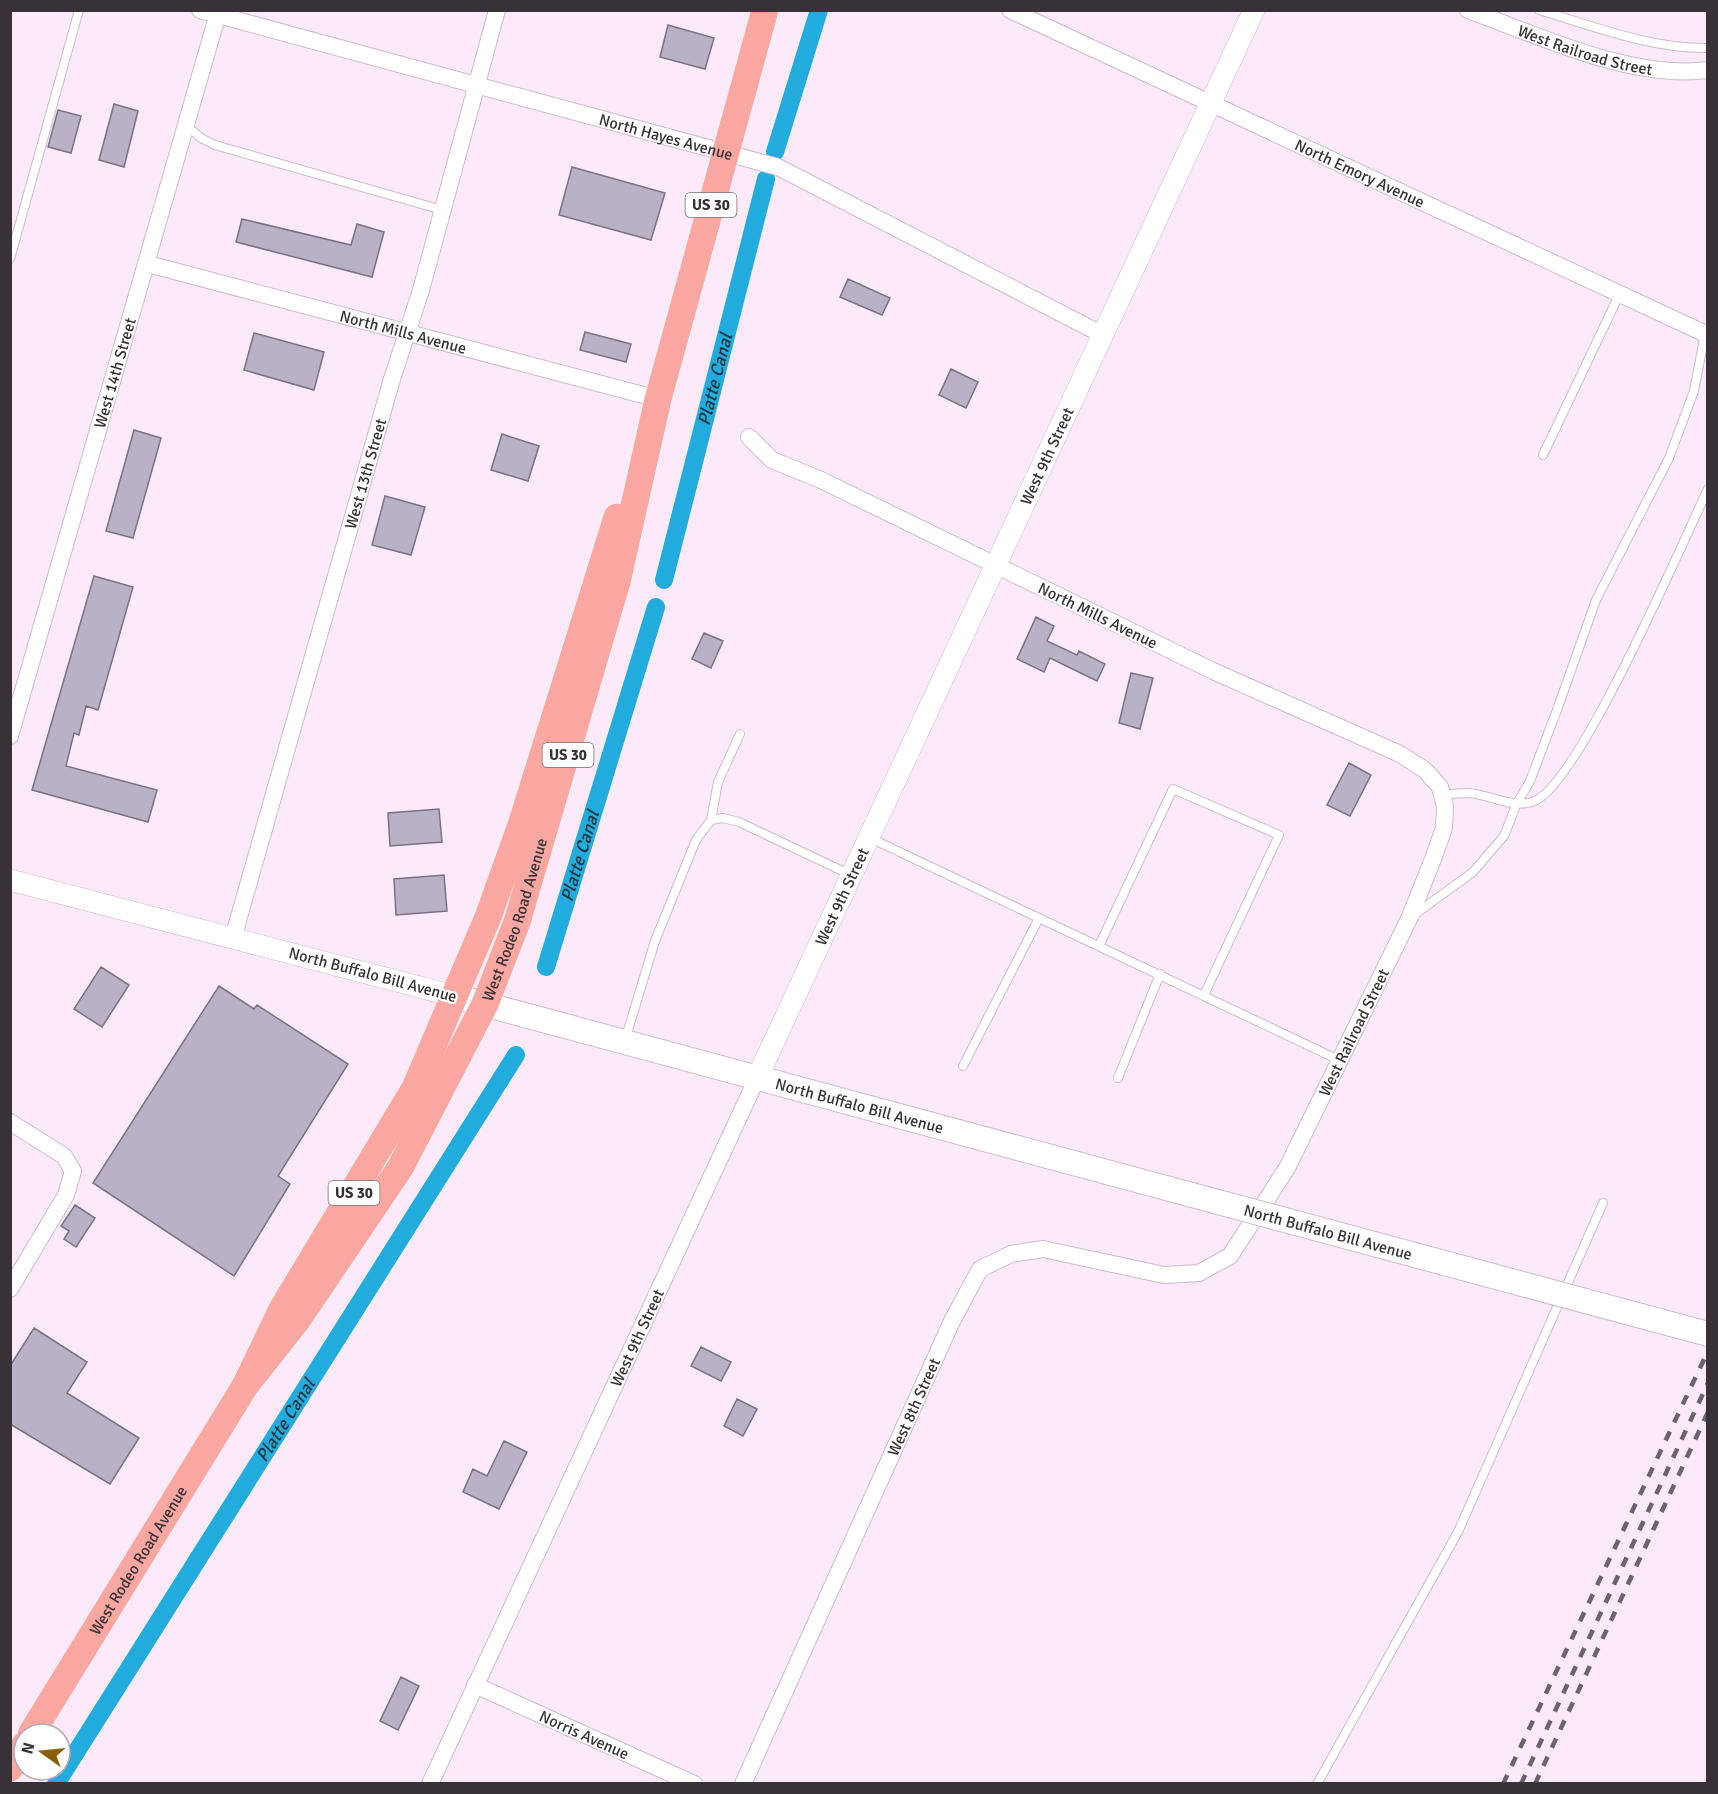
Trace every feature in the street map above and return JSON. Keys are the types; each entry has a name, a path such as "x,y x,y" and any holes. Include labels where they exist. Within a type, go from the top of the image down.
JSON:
{"main road":[{"name":"West Rodeo Road Avenue","path":"245,1386 298,1319 400,1168 485,1004 517,922 545,835 618,582 658,399 765,10"},
{"name":"West Rodeo Road Avenue","path":"38,1722 245,1386 282,1309 415,1088 488,917 522,822 596,577 658,399"},
{"name":"North Buffalo Bill Avenue","path":"454,996 625,1040 1707,1334"}],"street":[{"name":"North Hayes Avenue","path":"200,10 218,13 476,86 778,167 1103,335"},
{"name":"West 13th Street","path":"233,938 442,210 497,10"},
{"name":"North Emory Avenue","path":"1010,10 1706,335"},
{"name":"West 9th Street","path":"430,1784 1254,10"},
{"name":"West Railroad Street","path":"1468,10 1636,67 1691,72 1707,70"},
{"name":"West 14th Street","path":"10,736 148,264 218,13"},
{"name":"North Mills Avenue","path":"148,264 658,399"},
{"name":"North Mills Avenue","path":"749,437 772,459 821,480 1213,671 1400,754 1425,770 1440,787 1442,795"},
{"name":"West Railroad Street","path":"1230,1256 1287,1168 1408,919 1444,828 1445,807 1442,795"},
{"name":"North Buffalo Bill Avenue","path":"10,880 454,996"},
{"path":"10,1122 64,1156 73,1171 66,1195 10,1289"},
{"name":"West 8th Street","path":"742,1784 951,1321 980,1269 1011,1254 1043,1249 1164,1275 1200,1273 1230,1256"},
{"name":"Norris Avenue","path":"475,1685 694,1784"}],"lane":[{"path":"10,259 79,10"},
{"path":"1539,10 1640,39 1685,49 1707,48"},
{"path":"187,126 201,138 215,145 442,210"},
{"path":"1543,455 1620,293"},
{"path":"1408,919 1473,872 1504,836 1517,803 1530,781 1554,720 1596,600 1669,458 1694,391 1706,335"},
{"path":"1442,795 1470,794 1517,803 1534,802 1559,782 1594,727 1707,489"},
{"path":"625,1040 655,941 696,840 711,820 718,782 740,734"},
{"path":"1099,946 1173,789 1279,835 1204,995"},
{"path":"711,820 723,819 739,822 851,875"},
{"path":"869,838 1339,1060"},
{"path":"963,1066 1039,918"},
{"path":"1118,1078 1160,974"},
{"path":"1317,1784 1458,1532 1603,1203"}],"building":[{"path":"668,25 714,38 705,69 660,57"},
{"path":"114,104 138,111 124,167 99,160"},
{"path":"58,110 81,116 71,153 48,147"},
{"path":"572,167 665,193 651,240 559,215"},
{"path":"242,219 351,245 357,224 384,232 372,277 236,242"},
{"path":"848,279 890,298 882,315 840,297"},
{"path":"585,332 631,344 626,362 580,350"},
{"path":"254,333 324,352 314,390 244,370"},
{"path":"951,369 978,382 966,408 939,395"},
{"path":"134,430 161,438 133,538 106,531"},
{"path":"502,434 539,446 528,481 491,470"},
{"path":"385,496 425,507 411,555 372,545"},
{"path":"94,576 133,587 98,710 86,706 79,735 74,733 66,766 157,790 148,822 32,790"},
{"path":"1036,617 1054,626 1047,641 1077,655 1079,651 1105,664 1097,681 1050,658 1044,672 1017,659"},
{"path":"704,633 723,641 711,668 692,659"},
{"path":"1131,673 1153,678 1140,729 1119,723"},
{"path":"1349,763 1371,775 1350,816 1327,805"},
{"path":"439,809 442,842 390,846 388,813"},
{"path":"444,875 447,911 396,915 394,879"},
{"path":"101,967 129,985 102,1027 74,1009"},
{"path":"219,986 254,1009 257,1005 348,1064 278,1176 290,1184 234,1276 93,1183"},
{"path":"75,1205 95,1218 76,1247 64,1239 69,1231 61,1226"},
{"path":"34,1328 87,1362 67,1393 139,1438 110,1484 10,1424 10,1366"},
{"path":"701,1347 731,1362 721,1381 691,1366"},
{"path":"737,1399 757,1409 743,1436 724,1426"},
{"path":"504,1441 527,1452 499,1509 463,1492 473,1469 487,1476"},
{"path":"401,1677 419,1686 398,1730 380,1721"}],"waterway":[{"path":"775,152 819,10"},
{"name":"Platte Canal","path":"664,580 766,179"},
{"name":"Platte Canal","path":"546,967 656,607"},
{"name":"Platte Canal","path":"56,1784 516,1055"}],"railway":[{"path":"1503,1784 1708,1351"},
{"path":"1521,1784 1708,1383"},
{"path":"1535,1784 1708,1412"}]}
